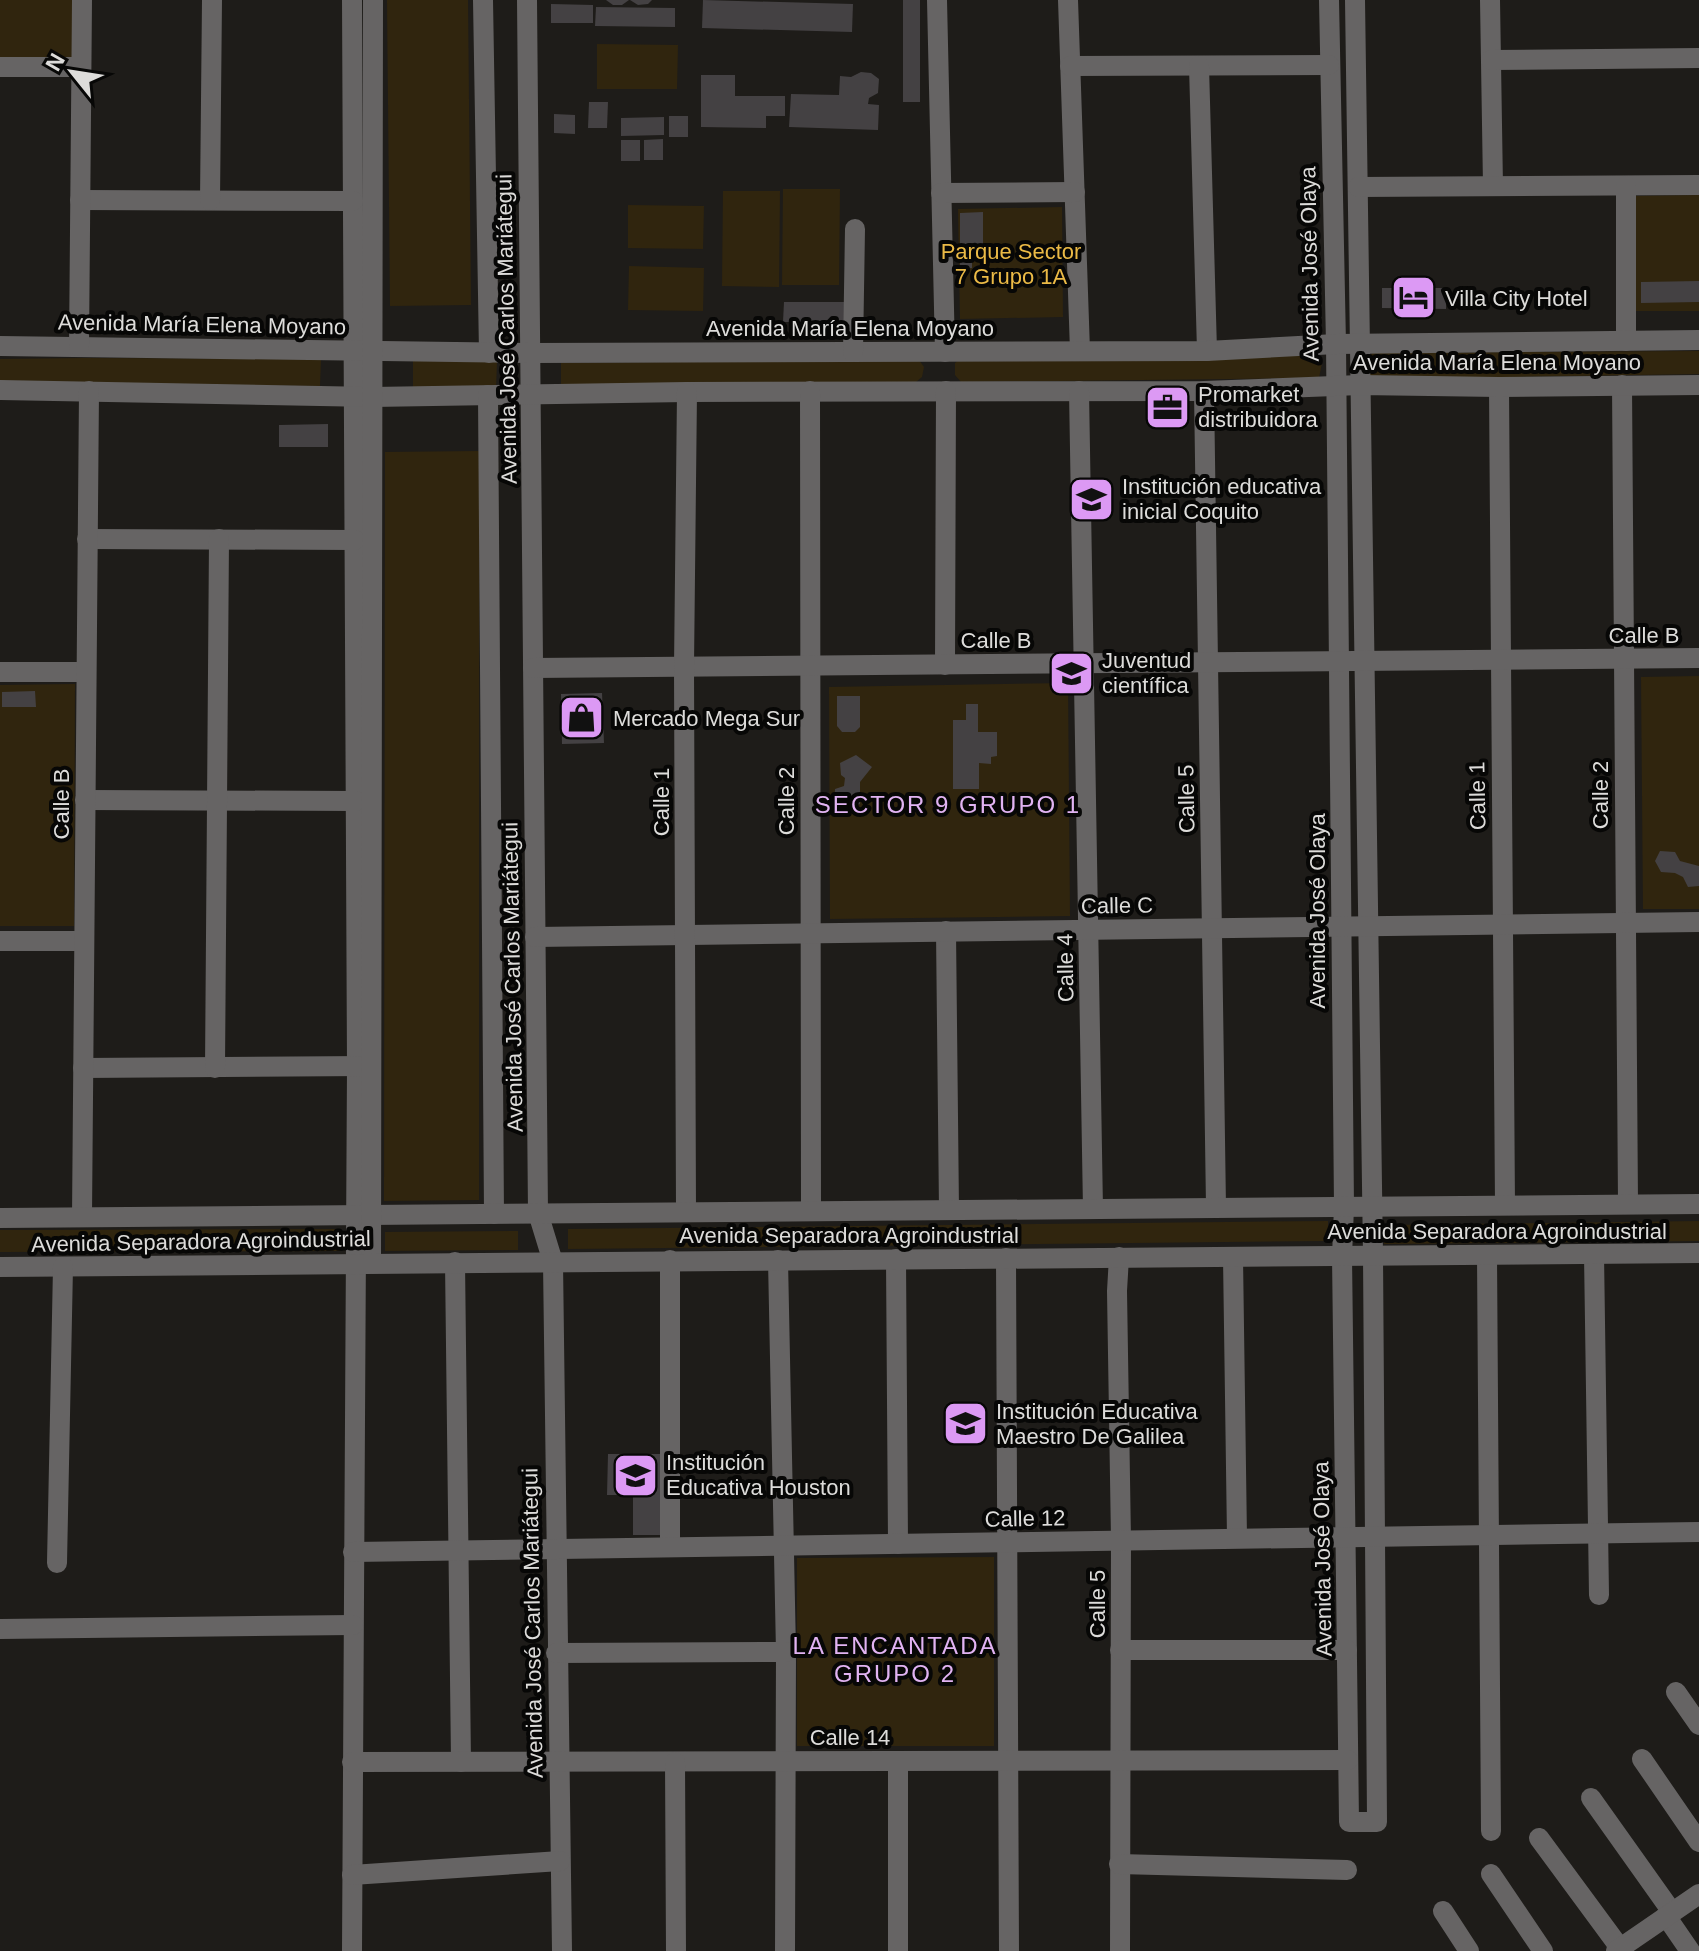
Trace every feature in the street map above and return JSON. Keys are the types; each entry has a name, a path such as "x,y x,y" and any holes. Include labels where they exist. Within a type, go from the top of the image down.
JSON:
{"street":[{"path":"79,346 82,0"},
{"path":"210,200 212,0"},
{"path":"352,0 353,201 363,351"},
{"path":"352,1951 353,1552 363,1263 363,351 373,0"},
{"name":"Avenida José Carlos Mariátegui","path":"483,0 489,353"},
{"name":"Avenida José Carlos Mariátegui","path":"527,0 538,1213 553,1262 554,1549 562,1951"},
{"path":"937,0 945,352"},
{"path":"1068,0 1080,351"},
{"name":"Avenida José Olaya","path":"1329,0 1340,661 1342,1256 1349,1822 1377,1822 1375,1536"},
{"path":"1355,0 1375,1536"},
{"path":"1490,0 1493,186"},
{"path":"1491,60 1699,58"},
{"path":"1070,66 1329,65"},
{"path":"1199,66 1207,351"},
{"path":"0,67 81,67"},
{"path":"1358,187 1699,185"},
{"path":"1626,186 1626,341"},
{"path":"941,193 1075,192"},
{"path":"80,200 353,201"},
{"path":"853,352 855,229"},
{"name":"Avenida María Elena Moyano","path":"0,346 489,353 945,352 1207,351 1336,344 1699,340"},
{"name":"Avenida María Elena Moyano","path":"0,390 363,397 810,391 1204,391 1360,385 1699,385"},
{"name":"Calle 2","path":"1622,385 1628,1204"},
{"name":"Calle 1","path":"1499,387 1505,1205"},
{"name":"Calle B","path":"82,1217 89,391"},
{"name":"Calle 2","path":"810,391 811,1211"},
{"path":"945,665 946,391"},
{"name":"Calle 4","path":"1079,391 1093,1209"},
{"name":"Calle 5","path":"1204,391 1216,1207"},
{"name":"Calle 1","path":"686,1212 684,667 687,392"},
{"name":"Avenida José Carlos Mariátegui","path":"488,395 494,1214"},
{"path":"363,397 355,540 356,801 364,1066"},
{"path":"87,539 355,540"},
{"path":"215,1068 219,539"},
{"name":"Calle B","path":"533,668 1699,658"},
{"path":"0,672 86,672"},
{"path":"85,800 356,801"},
{"name":"Calle C","path":"535,937 1699,922"},
{"path":"946,931 949,1210"},
{"path":"0,941 84,941"},
{"path":"83,1068 364,1066"},
{"name":"Avenida Separadora Agroindustrial","path":"0,1218 1699,1204"},
{"name":"Avenida Separadora Agroindustrial","path":"0,1267 1699,1253"},
{"path":"1594,1254 1599,1595"},
{"path":"1487,1255 1491,1831"},
{"name":"Calle 5","path":"1119,1257 1120,1951"},
{"path":"1233,1257 1237,1538"},
{"path":"1006,1258 1009,1951"},
{"path":"896,1259 898,1544"},
{"path":"670,1260 670,1547"},
{"path":"778,1260 785,1545 785,1951"},
{"path":"455,1262 461,1762"},
{"path":"57,1563 63,1267"},
{"name":"Calle 12","path":"353,1552 1699,1532"},
{"path":"0,1629 353,1625"},
{"path":"1120,1650 1347,1650"},
{"path":"556,1653 786,1652"},
{"path":"1676,1692 1699,1725"},
{"path":"1642,1759 1699,1842"},
{"name":"Calle 14","path":"352,1762 1348,1760"},
{"path":"898,1761 898,1951"},
{"path":"675,1762 676,1951"},
{"path":"1591,1798 1669,1914 1690,1951"},
{"path":"1539,1838 1618,1949 1699,1894"},
{"path":"352,1875 560,1861"},
{"path":"1119,1864 1347,1870"},
{"path":"1491,1874 1543,1951"},
{"path":"1443,1911 1469,1951"}],"green space":[{"path":"0,0 74,0 73,59 0,59"},
{"path":"387,0 468,0 471,305 390,306"},
{"path":"597,44 678,45 677,89 597,89"},
{"path":"783,189 840,189 839,285 782,285"},
{"path":"723,191 780,191 779,287 722,286"},
{"path":"1699,195 1699,311 1634,311 1634,196"},
{"path":"628,205 704,206 703,249 628,248"},
{"name":"Parque Sector 7 Grupo 1A","path":"1062,207 1063,317 960,319 958,209"},
{"path":"629,266 704,268 703,311 628,310"},
{"path":"1699,351 1699,374 1372,379 1365,373 1365,358 1373,353"},
{"path":"1316,354 1322,363 1319,378 961,382 955,375 955,363 962,358"},
{"path":"0,359 321,359 320,386 0,383"},
{"path":"413,360 497,362 496,389 413,387"},
{"path":"919,360 924,367 922,377 916,382 561,386 561,363"},
{"path":"479,451 479,1200 384,1201 385,452"},
{"path":"1699,676 1699,909 1643,909 1641,677"},
{"path":"1068,683 1070,916 830,919 829,687"},
{"path":"75,684 74,926 0,926 0,685"},
{"path":"1328,1221 1328,1241 568,1249 568,1229"},
{"path":"1699,1221 1699,1241 1384,1244 1384,1225"},
{"path":"341,1229 340,1251 0,1252 0,1230"},
{"path":"518,1231 518,1250 385,1251 385,1232"},
{"path":"994,1557 994,1746 797,1746 797,1558"}],"building":[{"path":"606,0 629,0 622,5 613,5"},
{"path":"630,0 652,0 648,4 638,5"},
{"path":"703,0 853,4 852,32 702,28"},
{"path":"903,0 920,0 920,102 903,102"},
{"path":"551,4 593,5 593,23 551,23"},
{"path":"596,7 675,8 675,27 595,26"},
{"path":"861,72 871,73 879,79 878,93 869,98 868,104 879,105 878,130 789,127 791,94 839,95 840,76 851,77"},
{"path":"701,75 735,75 735,96 785,96 785,116 766,116 766,128 701,127"},
{"path":"589,102 608,102 607,128 588,128"},
{"path":"554,114 575,115 575,134 554,133"},
{"path":"669,116 688,116 688,137 669,137"},
{"path":"664,117 664,135 621,136 621,118"},
{"path":"663,139 663,160 644,160 644,140"},
{"path":"621,140 640,140 640,161 621,161"},
{"path":"983,212 983,256 972,256 972,268 960,268 960,213"},
{"path":"1699,281 1699,302 1641,303 1641,282"},
{"name":"Villa City Hotel","path":"1382,288 1446,288 1446,309 1382,308"},
{"path":"784,302 847,302 847,322 783,322"},
{"path":"328,424 328,447 279,447 279,425"},
{"path":"35,691 36,707 2,707 2,692"},
{"name":"Mercado Mega Sur","path":"602,693 604,743 562,744 561,694"},
{"path":"837,696 860,696 860,727 855,732 842,732 837,726"},
{"path":"966,704 978,704 978,732 997,732 997,756 991,757 991,764 979,763 979,789 953,789 953,720 966,720"},
{"path":"856,755 872,767 860,782 860,804 840,811 834,807 835,789 844,786 840,763"},
{"path":"1660,851 1675,852 1680,861 1699,866 1699,886 1688,887 1683,877 1661,872 1655,861"},
{"name":"Institución Educativa Houston","path":"608,1454 664,1454 663,1535 633,1535 633,1495 607,1495"}],"place":[{"name":"Villa City Hotel","path":"1414,298"},
{"name":"Promarket distribuidora","path":"1167,407"},
{"name":"Institución educativa inicial Coquito","path":"1091,499"},
{"name":"Juventud científica","path":"1071,673"},
{"name":"Mercado Mega Sur","path":"582,718"},
{"name":"Institución Educativa Maestro De Galilea","path":"965,1424"},
{"name":"Institución Educativa Houston","path":"635,1475"}],"district":[{"name":"SECTOR 9 GRUPO 1","path":"948,805"},
{"name":"LA ENCANTADA GRUPO 2","path":"895,1660"}]}
